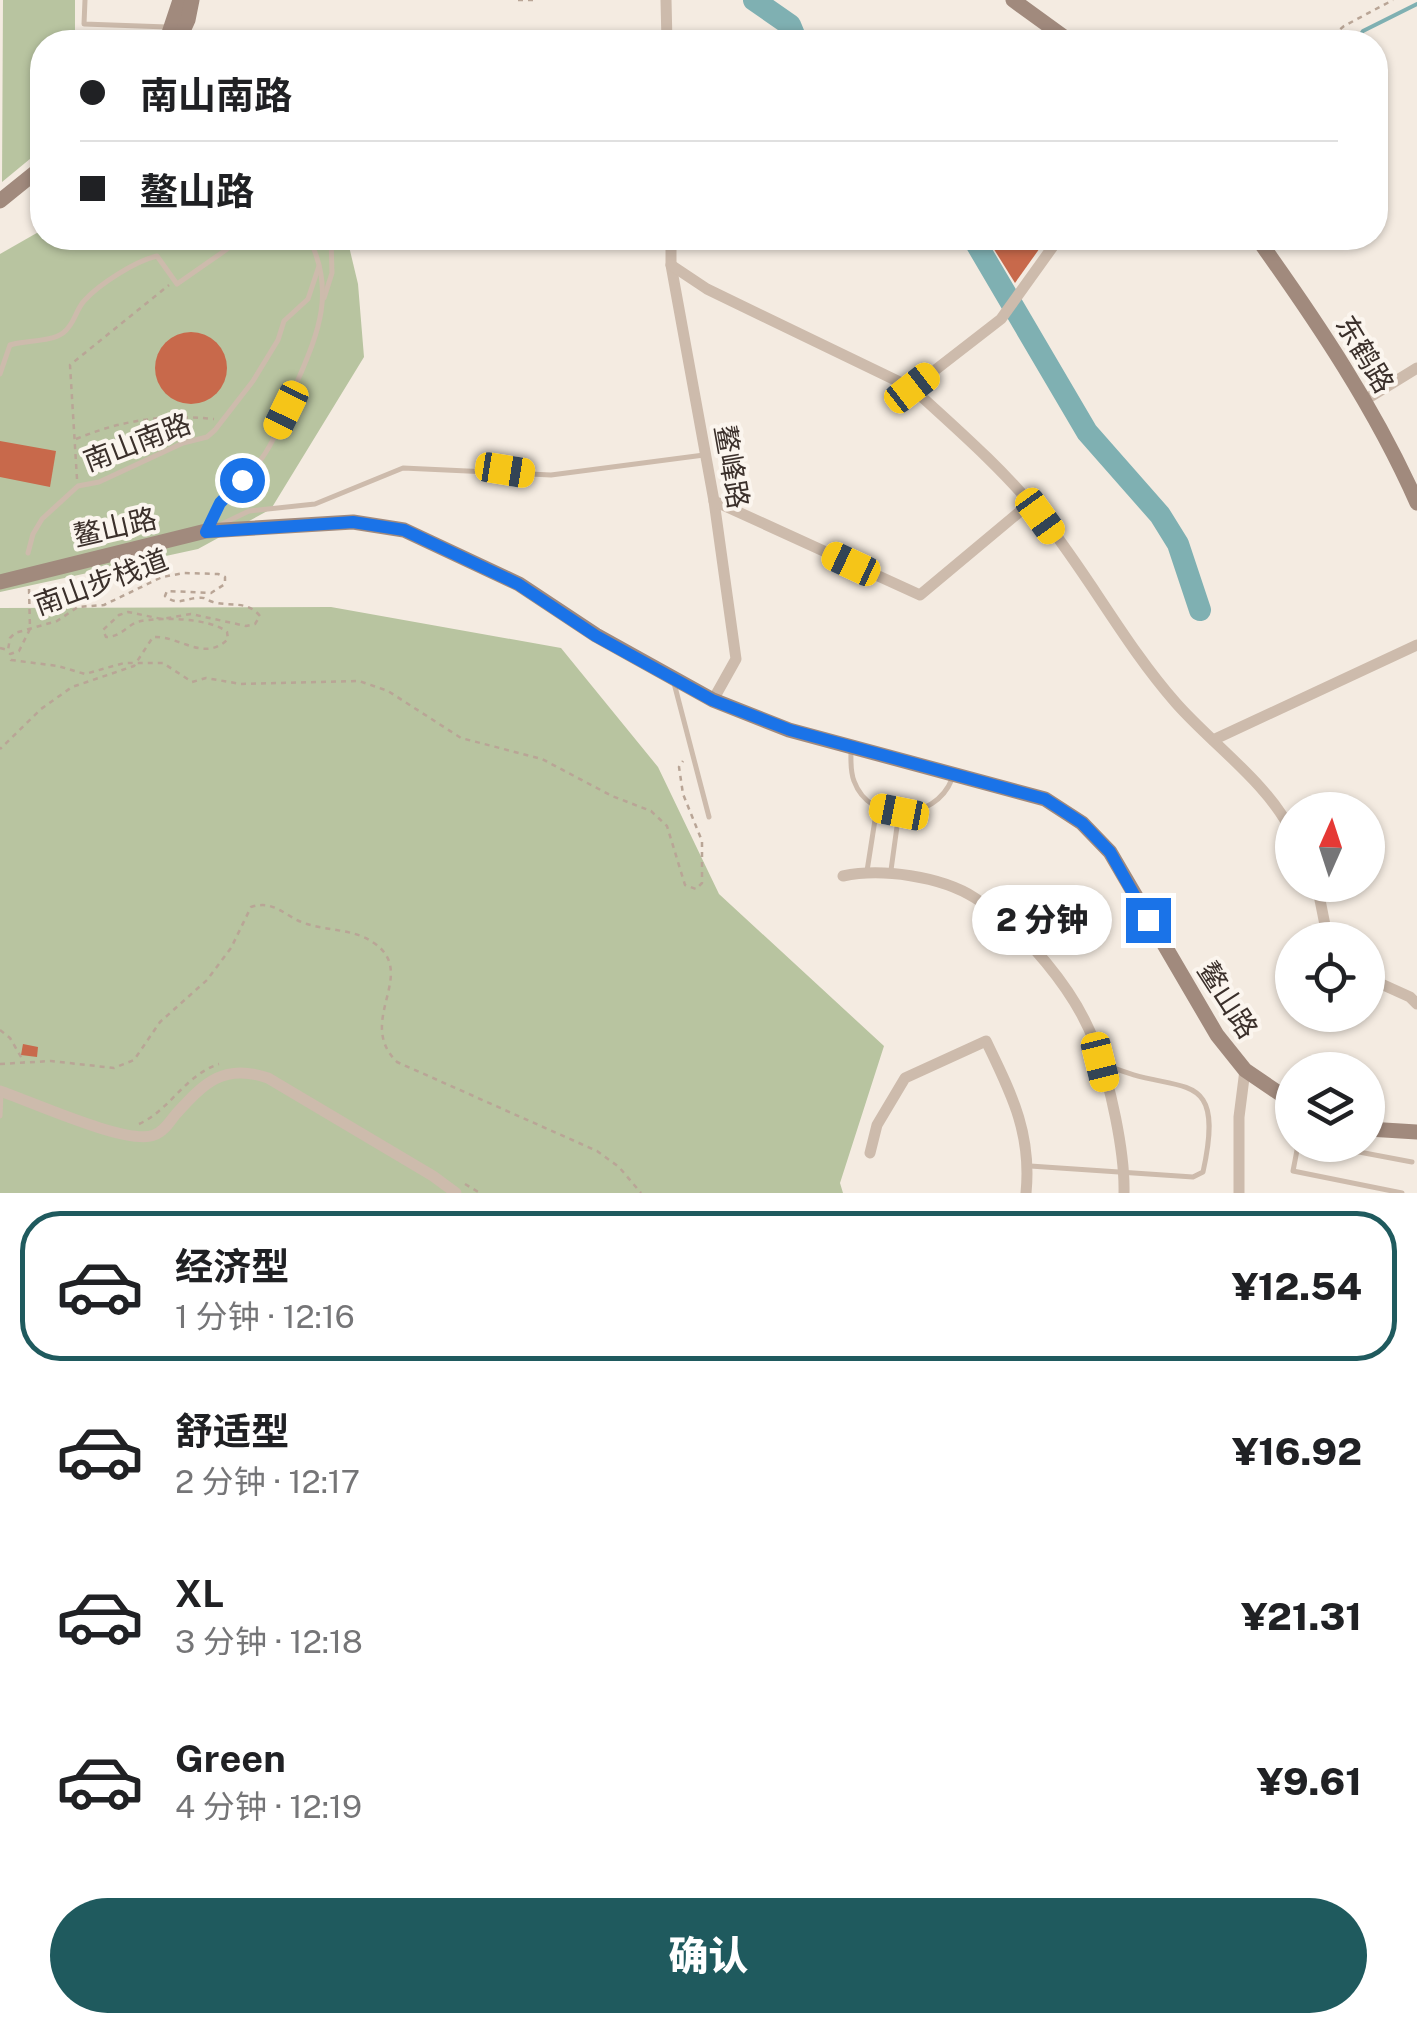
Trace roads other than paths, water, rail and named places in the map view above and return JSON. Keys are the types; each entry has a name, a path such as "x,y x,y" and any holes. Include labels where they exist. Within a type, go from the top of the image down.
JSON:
{"street":[{"path":"174,30 180,0"},
{"path":"179,30 188,20 192,0"},
{"path":"666,0 667,30"},
{"path":"1013,0 1055,30"},
{"path":"0,201 30,177"},
{"path":"0,213 30,189"},
{"name":"鳌峰路","path":"670,250 714,501 736,659 712,700"},
{"path":"912,388 1001,319 1050,250"},
{"name":"东鹤路","path":"1266,250 1365,400 1417,503"},
{"path":"671,264 707,289 912,388 968,439 1029,504 1106,605 1119,632 1176,704 1245,772 1275,812"},
{"path":"1365,400 1417,368"},
{"path":"714,501 920,596 1029,504"},
{"name":"鳌山路","path":"0,582 206,532 353,522 404,530 518,584 712,700 790,730 1045,799 1082,823 1110,852 1217,1035 1244,1070 1275,1091"},
{"path":"1213,740 1417,646"},
{"path":"842,876 867,871 917,877 972,896 1012,926 1066,989 1095,1042 1124,1170 1124,1193"},
{"path":"1385,986 1417,1004"},
{"path":"870,1153 876,1124 905,1078 986,1041 1024,1130 1026,1193"},
{"path":"1239,1193 1238,1117 1244,1070"},
{"path":"0,1091 115,1133 145,1137 165,1128 214,1079 234,1071 248,1072 268,1078 434,1176 456,1193"},
{"path":"1385,1130 1417,1132"}],"lane":[{"path":"85,0 84,24 122,30"},
{"path":"0,374 10,345 31,338 48,340 64,333 85,299 138,262 157,256 174,281 184,281 227,250"},
{"path":"313,250 324,300"},
{"path":"206,532 220,503 263,457 320,328 332,272 332,250"},
{"name":"南山南路","path":"28,552 42,519 78,486 99,482 184,443 207,437 254,381 278,340 284,320 308,300 319,266"},
{"path":"206,532 248,510 315,504 403,468 551,475 705,454"},
{"path":"673,680 709,817"},
{"path":"850,747 854,784 877,807 899,812 932,807 947,793 954,774"},
{"path":"867,871 877,807"},
{"path":"890,874 899,812"},
{"path":"1027,1166 1124,1170 1193,1178 1203,1172 1211,1136 1210,1111 1202,1095 1180,1084 1120,1072 1100,1062"},
{"path":"0,1091 0,1116"},
{"path":"1385,1157 1412,1162"},
{"path":"1295,1162 1293,1171 1402,1193"}],"waterway":[{"path":"754,0 792,30"},
{"path":"1365,30 1417,4"},
{"path":"980,250 1087,432 1160,515 1178,544 1200,610"}]}
